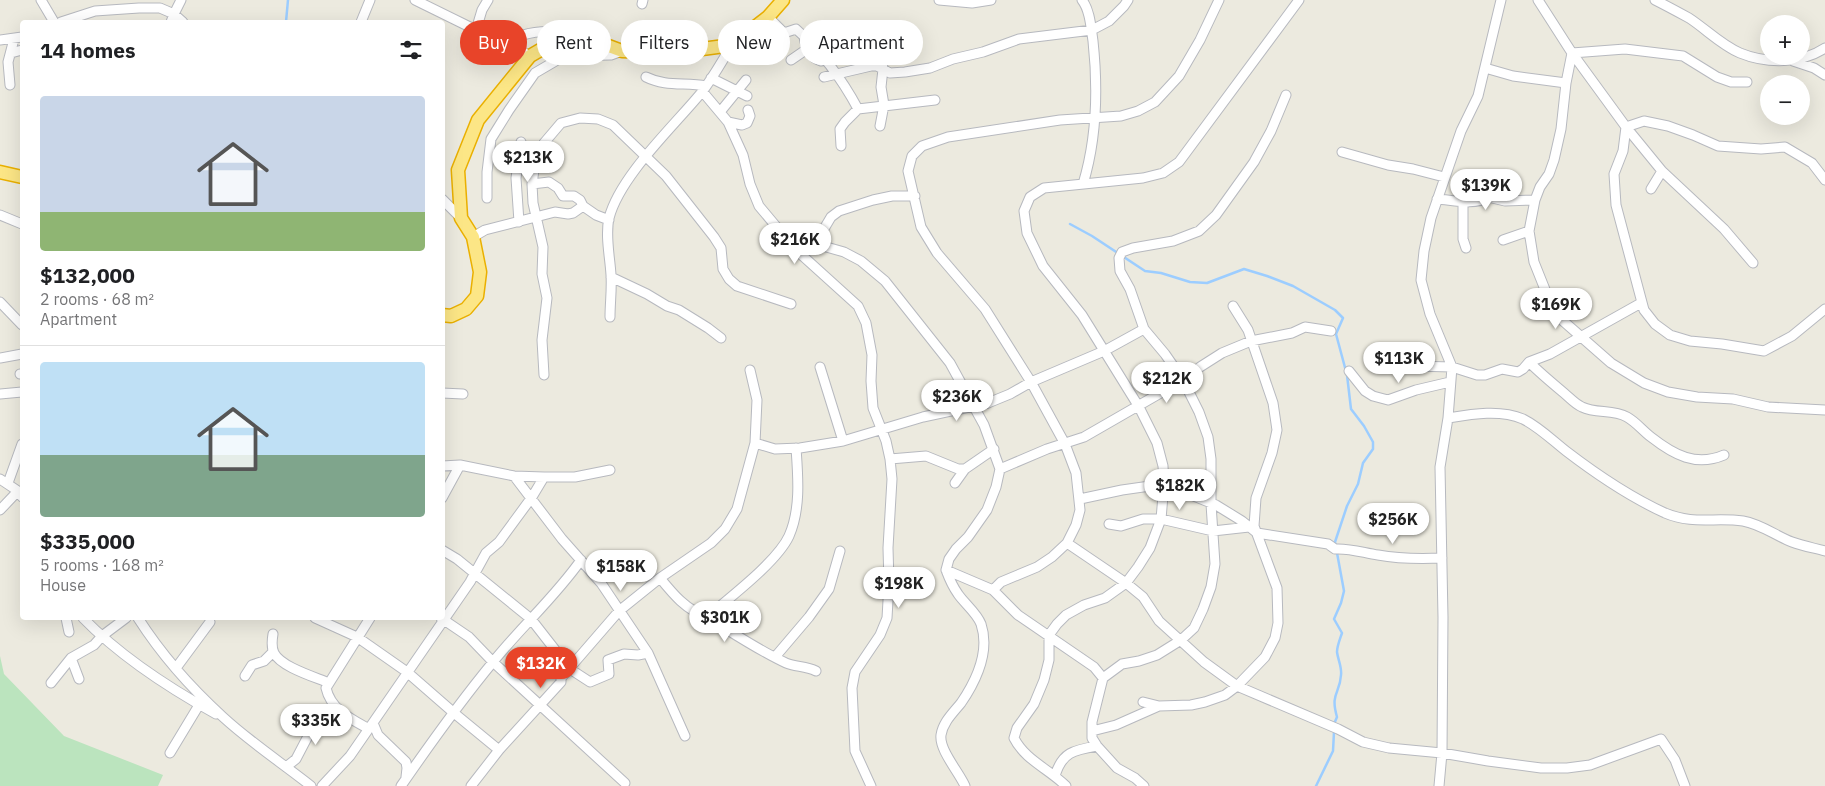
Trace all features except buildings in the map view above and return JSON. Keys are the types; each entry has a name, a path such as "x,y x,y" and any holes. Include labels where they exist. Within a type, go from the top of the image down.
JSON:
{"highway":[{"path":"764,20 783,0"},
{"path":"445,315 451,316 466,309 476,296 480,272 473,237 461,218 458,170 478,120 530,56 537,52"},
{"path":"0,172 20,177"}],"street":[{"path":"41,0 53,20"},
{"path":"68,20 95,12 139,8 160,8 173,18 182,0"},
{"path":"362,20 370,0"},
{"path":"415,0 460,22"},
{"path":"479,20 488,0"},
{"path":"939,0 972,3 991,0"},
{"path":"1082,0 1087,10 1092,30 1095,64 1095,117 1088,165 1083,184"},
{"path":"824,77 871,66 890,73 930,68 1019,39 1092,30 1109,21 1128,0"},
{"path":"993,590 1001,582 1037,567 1052,557 1067,543 1076,526 1080,510 1076,473 1065,444 1031,382 985,308 937,253 921,226 908,171 912,156 922,146 948,137 1060,120 1121,116 1154,102 1179,76 1200,40 1219,0"},
{"path":"1066,786 1019,748 1014,738 1016,728 1034,704 1044,680 1049,660 1048,635 1066,615 1084,605 1104,598 1126,583 1150,548 1161,519 1164,484 1163,466 1157,444 1139,407 1082,315 1043,266 1027,233 1024,211 1030,197 1044,188 1142,178 1163,173 1179,162 1298,0"},
{"path":"1439,786 1442,753 1444,617 1440,467 1448,418 1452,367 1430,314 1422,280 1424,251 1430,218 1444,177 1461,131 1478,96 1501,0"},
{"path":"1538,0 1572,53 1626,127 1662,171 1724,229 1753,264"},
{"path":"1656,0 1689,18 1740,53 1760,58"},
{"path":"768,17 783,32 796,30 800,33"},
{"path":"0,40 18,38"},
{"path":"10,85 8,62 18,38"},
{"path":"1810,56 1825,48"},
{"path":"1572,53 1625,49 1683,56 1724,80 1747,82"},
{"path":"11,53 20,51"},
{"path":"487,198 487,172 492,139 509,110 535,73 564,56 611,55 621,51"},
{"path":"1572,53 1566,83 1561,129 1554,160 1535,200 1529,232 1534,262 1548,297 1562,320 1611,363 1644,383 1668,392 1697,397 1733,399 1768,407 1825,410"},
{"path":"791,60 800,54"},
{"path":"610,317 609,220 622,190 646,156 706,85 719,65"},
{"path":"830,65 858,109"},
{"path":"880,126 884,105 881,87 883,65"},
{"path":"1806,65 1825,75"},
{"path":"1485,68 1513,76 1566,83"},
{"path":"646,77 655,82 706,85 747,96"},
{"path":"720,112 746,80"},
{"path":"706,85 720,112 728,122 743,155 750,184 759,206 795,249 858,306 866,323 872,355 873,408 890,459 892,479 888,548 887,618 880,635 855,672 852,688 854,751 871,786"},
{"path":"1144,786 1135,778 1117,768 1096,746 1092,738 1092,722 1103,678 1122,664 1157,655 1181,640 1194,628 1203,609 1211,587 1215,564 1211,504 1211,459 1208,437 1199,412 1183,380 1144,329 1130,289 1120,272 1121,255 1133,248 1173,241 1199,231 1216,215 1254,162 1272,130 1286,95"},
{"path":"841,146 840,129 858,109 935,100"},
{"path":"728,122 742,125 747,123 750,116 748,110"},
{"path":"544,375 542,340 547,298 542,274 543,247 538,218 533,203 532,184 535,164 544,143 562,122 580,118 598,119 613,125 666,176 714,237 721,248 723,269 729,279 737,286 791,304"},
{"path":"1626,127 1644,121 1668,126 1718,146 1760,149 1785,147 1812,162 1825,180"},
{"path":"1626,127 1623,151 1614,174 1616,205 1644,310 1655,324 1670,335 1690,342 1722,344 1764,351 1792,336 1825,309"},
{"path":"520,222 516,178 521,142"},
{"path":"1342,152 1388,165 1444,177"},
{"path":"1652,189 1662,171"},
{"path":"532,184 549,182 558,188 563,196 574,196 580,200 583,206 596,215 609,220"},
{"path":"815,244 831,217 839,211 892,196 915,196"},
{"path":"1437,200 1478,201 1488,197 1505,201 1535,200"},
{"path":"1463,201 1462,239 1466,248"},
{"path":"445,202 461,218"},
{"path":"473,237 485,230 538,218 555,212 568,214 583,206"},
{"path":"0,215 20,223"},
{"path":"775,226 815,244 844,252 861,261 885,281 950,363 984,425 994,449 1000,469 996,487 987,510 968,537 949,559 946,570 956,592 981,623 984,644 982,660 974,681 946,721 941,736 944,749 965,786"},
{"path":"1503,240 1529,232"},
{"path":"611,277 667,306 679,310 721,338"},
{"path":"0,302 20,322"},
{"path":"1413,366 1452,367 1485,375 1502,369 1518,372 1529,362 1550,354 1642,303"},
{"path":"1233,306 1248,330 1273,403 1277,430 1272,454 1256,498 1253,530"},
{"path":"1000,469 1047,449 1084,437 1139,407 1222,353 1251,341 1292,333 1304,327 1331,331"},
{"path":"755,443 775,448 796,448 843,441 923,418 988,403 1010,394 1031,382 1104,352 1144,329"},
{"path":"0,358 20,354"},
{"path":"1529,362 1582,407 1592,410 1610,411 1625,416 1650,436 1681,456 1700,461 1712,460 1724,455"},
{"path":"820,366 843,441"},
{"path":"471,786 499,750 561,682 561,678 619,611 660,578 711,543 725,528 737,509 755,443 757,400 750,370"},
{"path":"1350,371 1366,391 1373,396 1388,400 1416,390 1450,382"},
{"path":"0,394 20,392"},
{"path":"445,393 463,394"},
{"path":"1448,418 1477,414 1501,414 1522,419 1545,433 1565,450 1634,498 1667,514 1695,521 1745,521 1769,530 1792,542 1825,551"},
{"path":"0,510 20,494 4,481 20,448"},
{"path":"707,617 762,569 788,538 795,513 798,481 796,448"},
{"path":"955,483 964,469 994,449"},
{"path":"890,459 926,456 958,469 964,469"},
{"path":"445,492 460,465"},
{"path":"445,466 460,465 514,476 544,477 575,477 610,470"},
{"path":"514,476 562,538 602,583 648,654 685,736"},
{"path":"445,615 486,554 499,542 532,497 544,477"},
{"path":"1080,499 1164,484 1211,504 1253,530 1277,588 1278,623 1275,638 1265,657 1237,686 1225,695 1191,705 1159,706 1143,702"},
{"path":"1109,524 1121,526 1143,519 1161,519 1213,531 1253,530 1328,544 1339,549 1378,555 1413,559 1442,558"},
{"path":"1067,543 1126,583 1143,597 1159,621 1204,662 1237,686 1364,742 1389,748 1442,753 1488,762 1541,768 1567,768 1590,765 1661,739 1675,760 1685,786"},
{"path":"775,657 829,589 840,551"},
{"path":"445,552 475,573 531,618 570,669 590,682 609,674 608,660 624,654 648,654"},
{"path":"403,784 493,662 567,580 581,560"},
{"path":"946,570 993,590 1018,615 1094,667 1103,678"},
{"path":"660,578 675,597 698,614 707,617 761,651 793,666 800,665 816,671"},
{"path":"445,619 469,637 493,662 625,783"},
{"path":"66,620 69,632"},
{"path":"85,620 102,636 153,674 223,717"},
{"path":"51,683 71,658 94,645 102,636 123,620"},
{"path":"139,620 152,640 176,668 223,717 311,786"},
{"path":"319,620 357,638 407,672 499,750"},
{"path":"369,620 326,688 327,694 340,712 371,726 406,762 408,768 403,784"},
{"path":"322,786 350,756 442,620"},
{"path":"176,668 210,622"},
{"path":"273,634 272,645 278,659 329,683"},
{"path":"245,676 252,665 264,661 274,652"},
{"path":"71,658 79,679"},
{"path":"170,753 199,704"},
{"path":"1092,730 1116,725 1159,706"},
{"path":"286,767 296,759 318,717 321,714 338,709"},
{"path":"1055,776 1059,763 1066,756 1083,748 1096,746"}],"green space":[{"path":"0,656 4,674 64,736 163,775 158,786 0,786"}],"waterway":[{"path":"286,20 288,0"},
{"path":"1070,224 1092,236 1145,271 1161,273 1190,282 1207,283 1244,269 1293,286 1335,310 1343,318 1336,334 1347,375 1351,409 1373,442 1373,449 1363,463 1358,484 1347,506 1335,542 1344,591 1334,619 1342,633 1337,650 1341,672 1335,698 1337,717 1334,724"},
{"path":"1316,786 1333,751 1334,732"}]}
